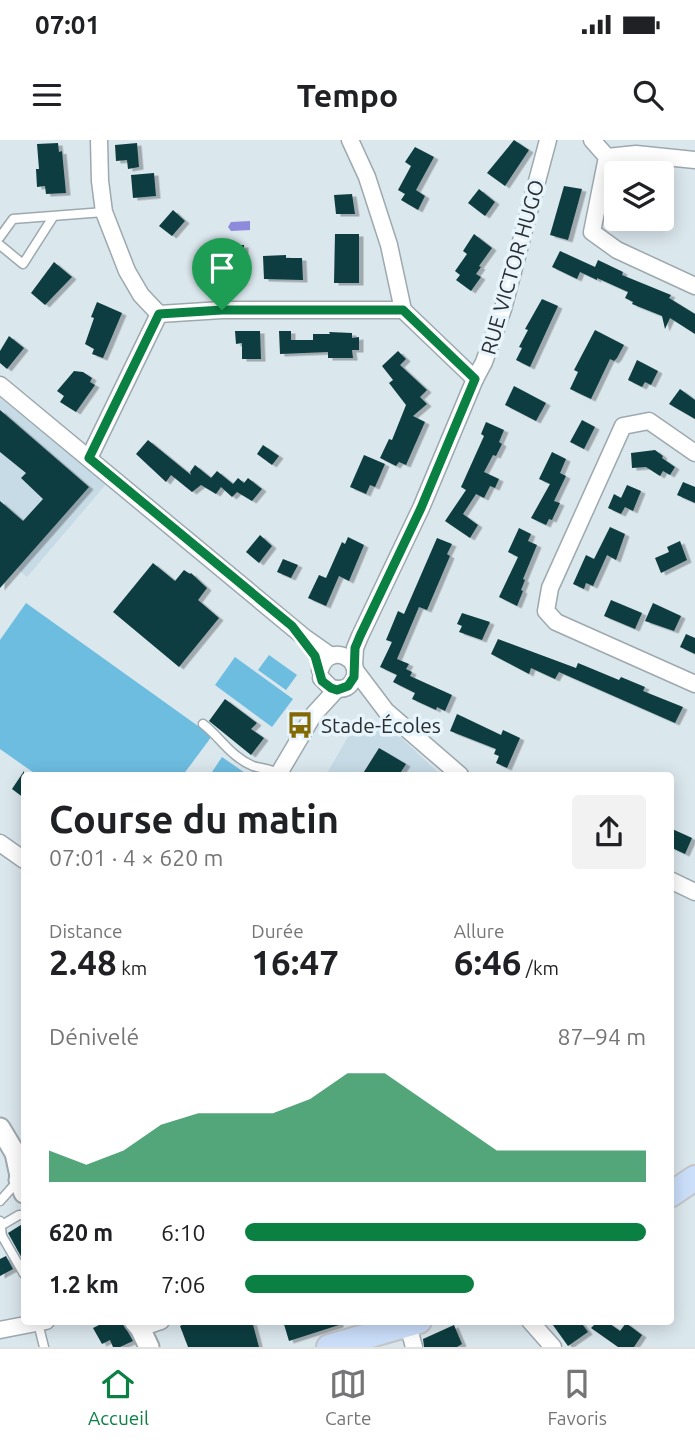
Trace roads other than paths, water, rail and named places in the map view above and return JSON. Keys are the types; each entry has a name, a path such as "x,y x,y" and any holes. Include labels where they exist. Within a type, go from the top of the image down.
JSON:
{"main road":[{"path":"674,1192 695,1178"},
{"path":"329,1347 405,1328"}],"street":[{"path":"99,140 104,212 127,271 141,295 159,314"},
{"path":"351,140 367,177 389,245 403,310 475,379"},
{"name":"RUE VICTOR HUGO","path":"354,668 355,648 366,621 421,508 484,362 503,309 548,140"},
{"path":"592,140 607,157"},
{"path":"607,157 636,154 695,160"},
{"path":"607,157 592,232 617,250 695,286"},
{"path":"159,314 222,310 403,310"},
{"path":"82,453 159,314"},
{"path":"0,386 292,626 333,655 346,657 386,711 457,772"},
{"path":"695,453 649,421 623,426 550,588 546,611 556,622 695,684"},
{"name":"RUE VICTOR HUGO","path":"333,655 349,644 366,621"},
{"path":"292,626 315,656 326,685 386,711"},
{"path":"281,772 314,714 321,692 321,674 325,660 333,655"},
{"path":"314,714 340,689 352,682 354,668"},
{"path":"0,843 21,858"},
{"path":"674,882 695,891"},
{"path":"0,1122 21,1140"},
{"path":"0,1128 15,1153 21,1179"},
{"path":"0,1330 27,1325"},
{"path":"137,1325 149,1347"},
{"path":"534,1325 553,1347"}],"lane":[{"path":"0,237 13,219 104,212"},
{"path":"0,245 23,264 53,217"},
{"path":"203,724 218,735 222,744 253,766 269,768 275,772"},
{"path":"0,1201 21,1184"},
{"path":"0,1201 21,1184"},
{"path":"21,1215 1,1223 2,1236 21,1269"},
{"path":"43,1325 44,1347"}],"place":[{"name":"Stade-Écoles","path":"300,725"}]}
